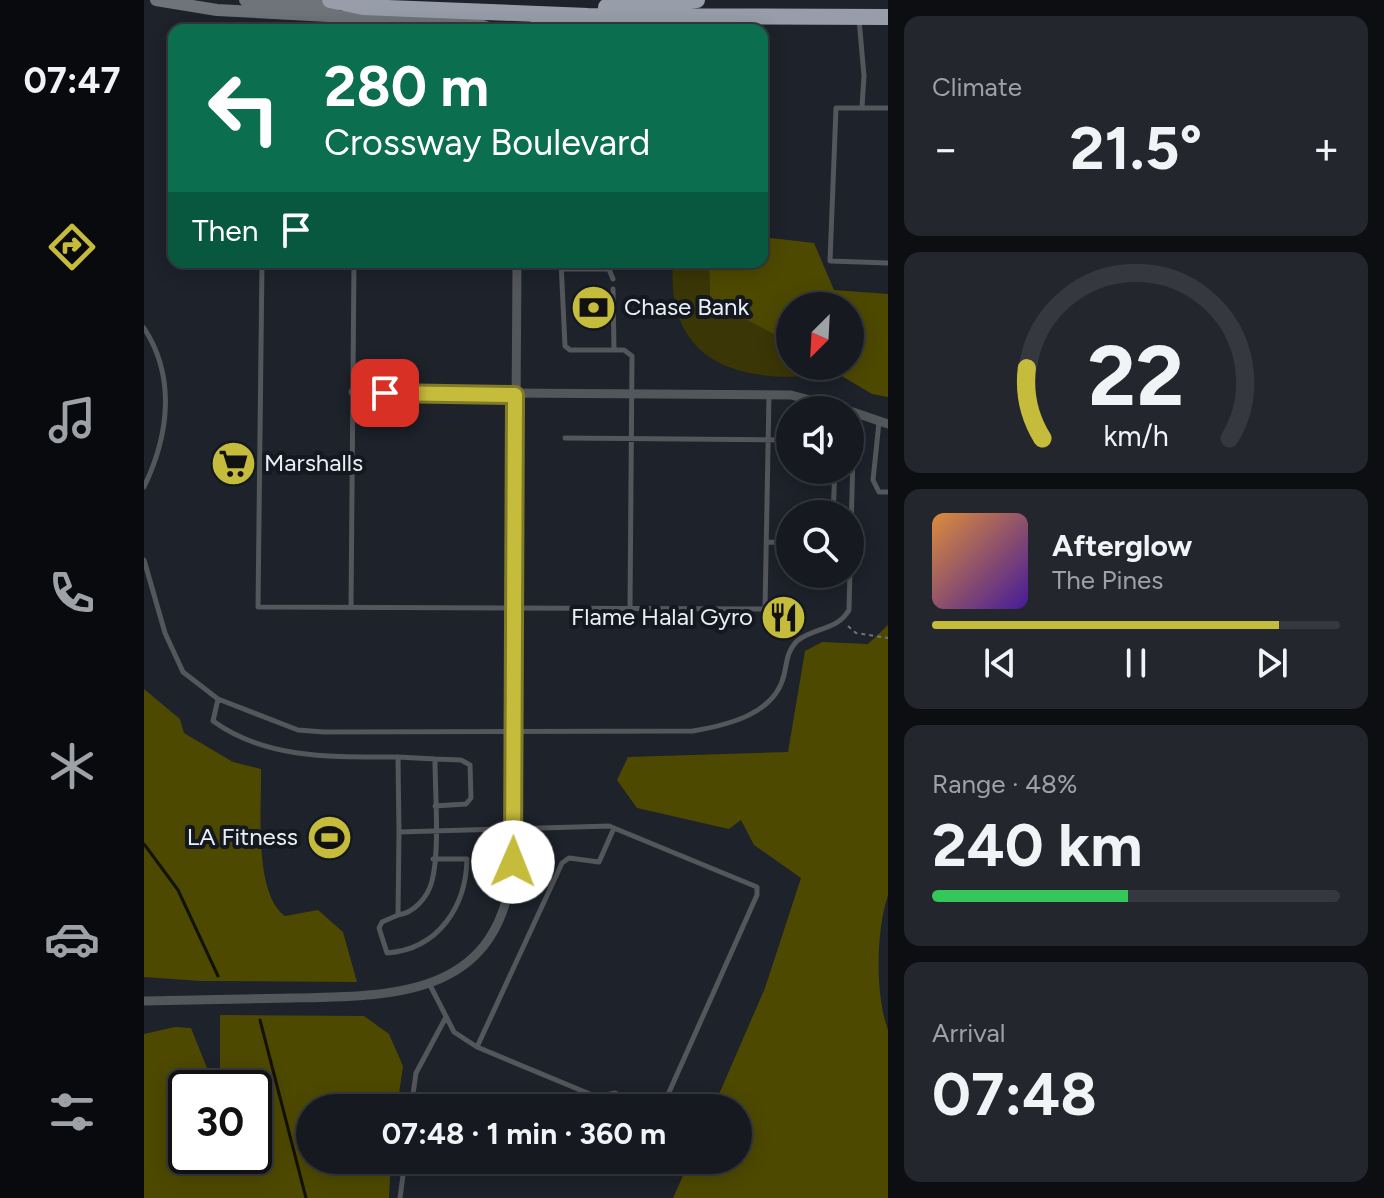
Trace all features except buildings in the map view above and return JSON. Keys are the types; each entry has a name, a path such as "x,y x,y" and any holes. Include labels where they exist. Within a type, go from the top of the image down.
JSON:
{"highway":[{"path":"330,0 363,7 588,16 888,17"},
{"path":"432,10 499,5 612,7 697,0"},
{"path":"544,24 588,16"},
{"path":"681,18 702,24"},
{"path":"768,25 793,19"}],"main road":[{"path":"156,0 217,10 477,24"},
{"path":"245,0 363,7"}],"street":[{"path":"144,1001 382,996 430,985 465,963 485,942 501,916 512,875 517,268"},
{"path":"353,392 788,396"},
{"path":"864,415 884,422"}],"lane":[{"path":"859,18 864,76 862,107"},
{"path":"888,108 836,108 830,261 888,263"},
{"path":"262,268 258,607 765,609 769,395"},
{"path":"351,607 354,268"},
{"path":"561,268 565,346 570,350 631,353 630,608"},
{"path":"593,268 609,269 613,279"},
{"path":"613,289 614,350"},
{"path":"144,328 159,352 167,387 158,458 144,487"},
{"path":"884,422 873,480 879,492 888,492"},
{"path":"565,438 776,440"},
{"path":"144,560 165,633 183,672 218,699 298,730 514,733 693,731 739,719 775,697 792,647 802,637 841,621 849,610 850,484"},
{"path":"767,542 776,542"},
{"path":"218,699 213,721 224,730 301,756 461,760 470,765 471,798 466,804 435,806"},
{"path":"398,757 398,915"},
{"path":"433,859 467,859 465,889 460,904 431,937 387,953 379,928 382,922 406,914 427,893 432,881 435,759"},
{"path":"399,832 532,826 614,828 757,887 757,895 668,1094"},
{"path":"477,1047 562,863 569,858 599,862 614,828"},
{"path":"430,985 454,1032 477,1047 590,1094"},
{"path":"413,1094 416,1073 446,1017"},
{"path":"400,1198 403,1174"}],"path":[{"path":"841,621 856,633 888,638"}],"shaded area":[{"path":"768,238 814,243 834,290 861,292 776,292 776,335 710,300 709,268 768,268"},
{"path":"673,268 709,268 710,300 776,335 776,376 744,372 719,362 698,348 683,326 674,298"},
{"path":"864,292 888,294 888,397 872,394 848,380 864,380"},
{"path":"888,625 888,895 881,926 879,981 888,1030 888,1198 673,1198 684,1174 752,1174 752,1094 719,1094 765,988 801,878 754,845 741,820 729,829 637,808 617,780 628,757 788,752 805,651 822,642 868,644"},
{"path":"144,689 180,719 184,733 233,762 261,769 261,848 268,889 275,905 285,916 318,910 343,932 357,982 201,981 144,977"},
{"path":"220,1015 364,1016 389,1034 403,1066 399,1094 296,1094 296,1174 390,1174 389,1198 144,1198 144,1034 175,1027 191,1028 208,1070 168,1070 168,1174 272,1174 272,1070 220,1070"}],"waterway":[{"path":"144,844 178,890 218,976"},
{"path":"260,1020 306,1198"}],"place":[{"name":"Chase Bank","path":"593,307"},
{"name":"Marshalls","path":"233,463"},
{"name":"Flame Halal Gyro","path":"784,617"},
{"name":"LA Fitness","path":"329,837"}],"route":[{"path":"385,393 515,395 513,862"}]}
